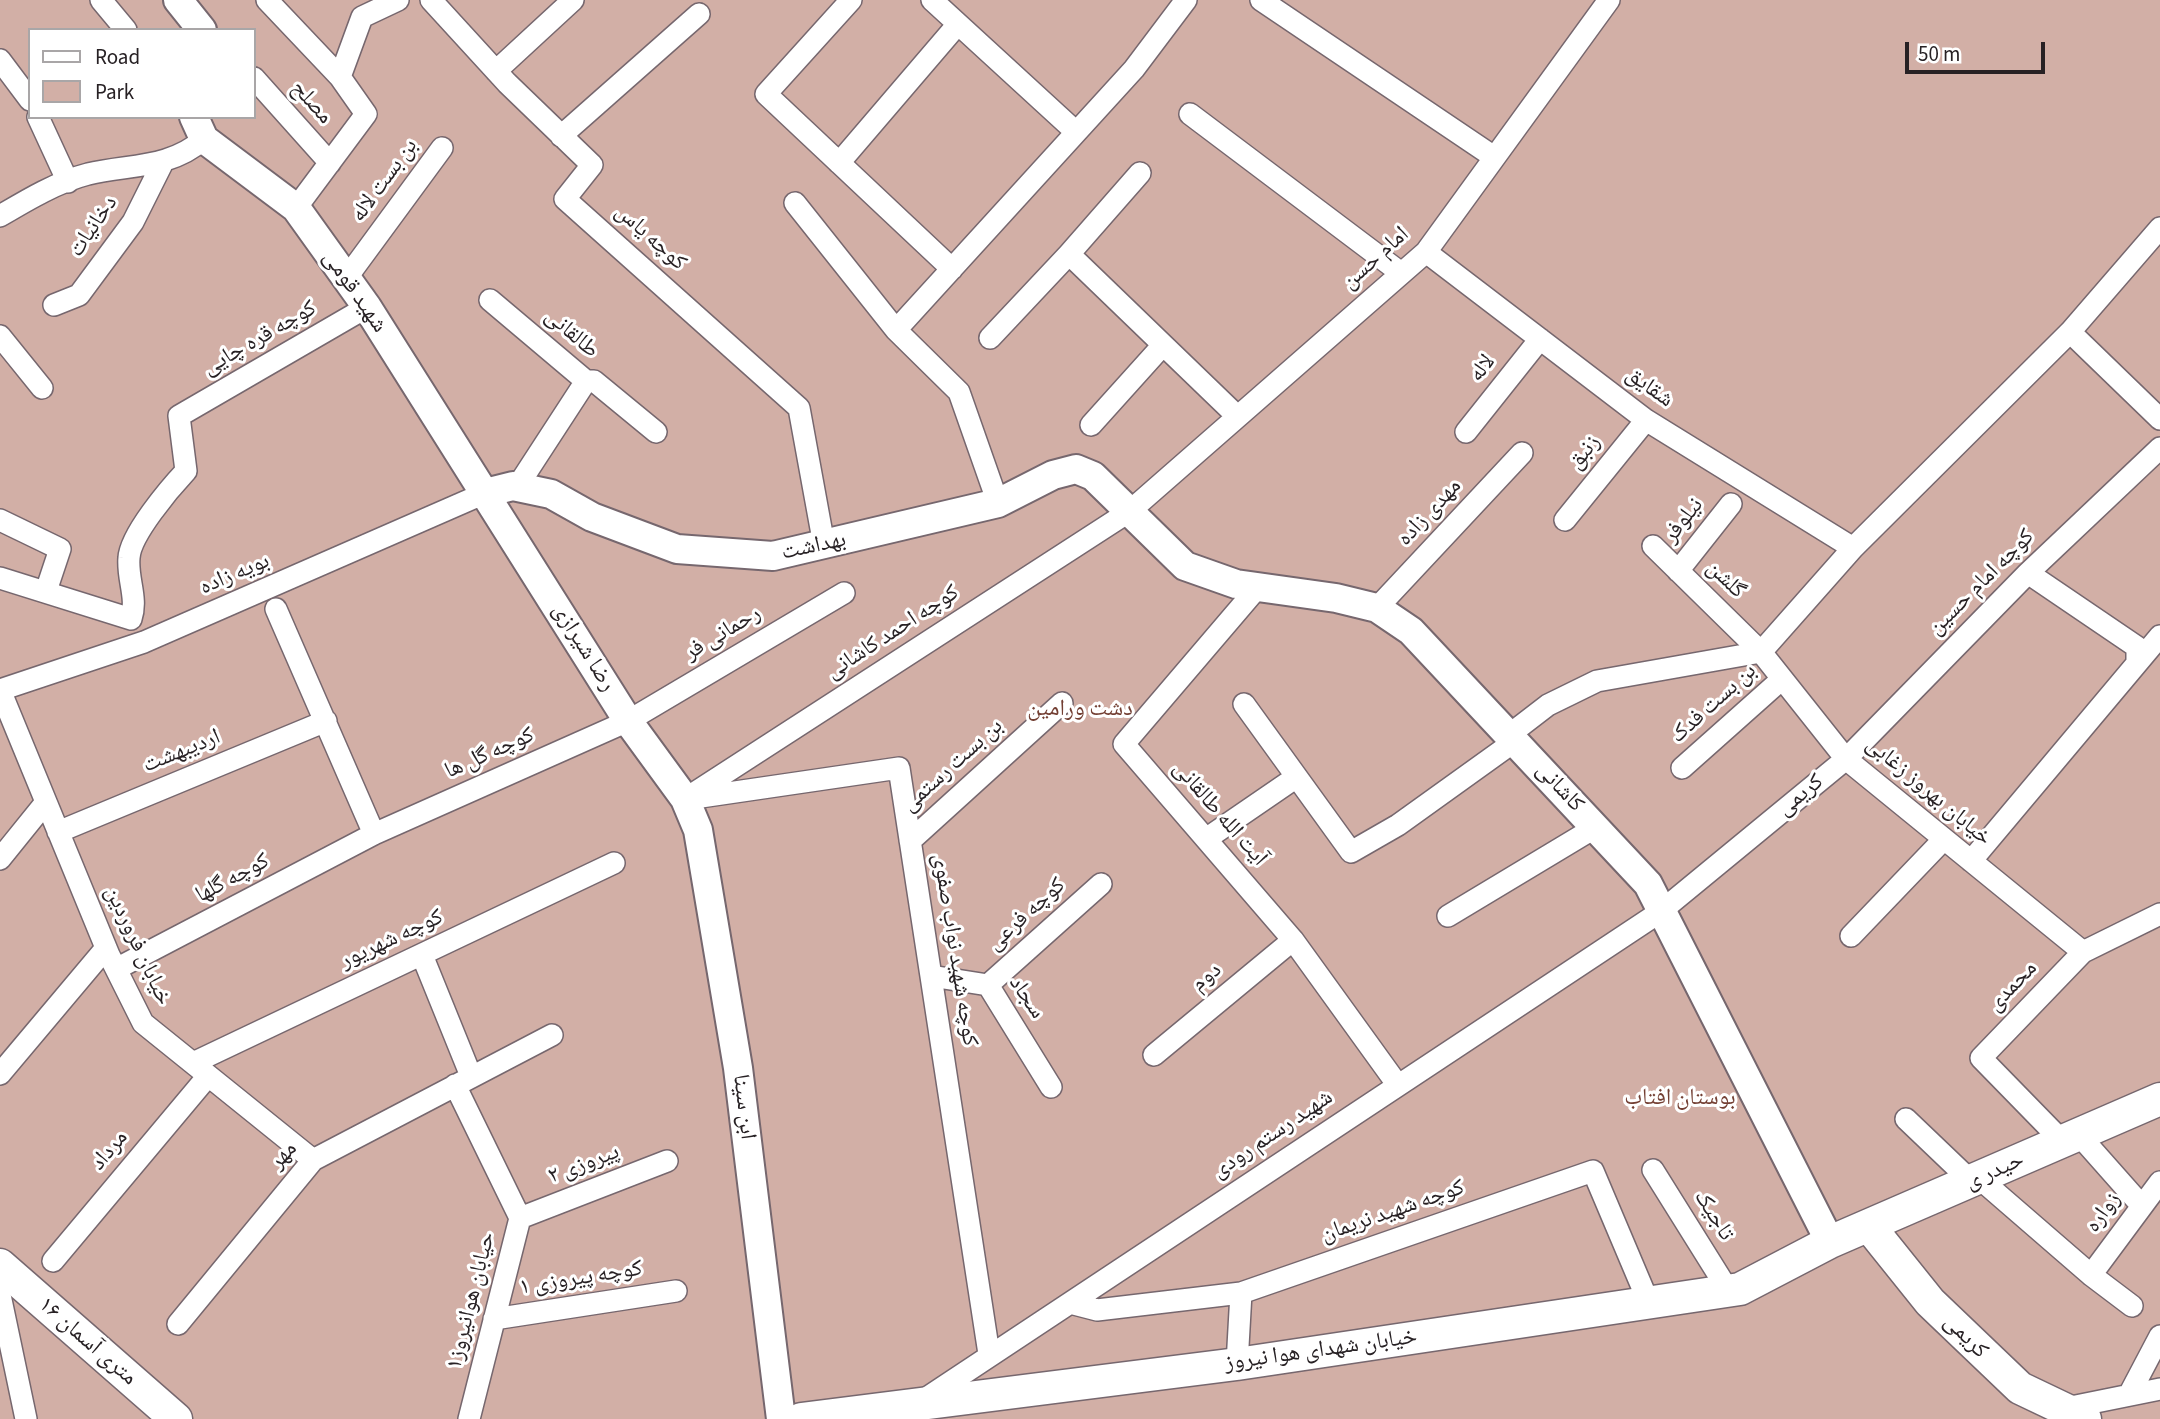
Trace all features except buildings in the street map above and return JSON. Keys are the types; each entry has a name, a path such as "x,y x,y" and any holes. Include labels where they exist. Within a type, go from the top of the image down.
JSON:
{"main road":[{"name":"حیدر ی","path":"1830,1242 2160,1099"},
{"name":"کریمی","path":"1869,1226 1930,1302 1992,1363 2020,1388 2072,1414"},
{"name":"خیابان شهدای هوا نیروز","path":"801,1419 1237,1364 1740,1289 1830,1242"},
{"name":"۱۶ متری آسمان","path":"1,1266 176,1419"}],"street":[{"path":"101,0 124,28"},
{"path":"178,0 200,28"},
{"path":"267,0 340,76 366,114 296,208"},
{"path":"340,76 362,17 398,0"},
{"name":"کوچه یاس","path":"431,0 496,71 592,165 565,199 799,408 824,545"},
{"path":"496,71 573,0"},
{"path":"851,0 766,94 952,269"},
{"path":"932,0 1076,132"},
{"path":"896,330 1134,69 1186,0"},
{"path":"1261,0 1494,158"},
{"name":"امام حسن","path":"1130,511 1426,251 1609,0"},
{"path":"561,136 699,14"},
{"path":"839,163 958,24"},
{"path":"0,60 28,97"},
{"name":"مصلح","path":"256,80 330,163"},
{"path":"1190,114 1401,273"},
{"path":"39,119 68,182"},
{"path":"0,216 86,175 163,162 188,153 199,128"},
{"name":"شهید قومی","path":"199,128 296,208 345,280 367,307 485,493"},
{"name":"بن بست لاله","path":"345,280 442,148"},
{"name":"دخانیات","path":"54,304 79,295 133,222 163,162"},
{"path":"990,338 1140,173"},
{"path":"795,203 896,330 959,392 998,503"},
{"path":"1244,704 1351,852 1398,825 1512,738 1548,705 1597,681 1761,652 1853,548 2070,332 2160,228"},
{"name":"شقایق","path":"1426,251 1646,420 1853,548"},
{"path":"1069,254 1237,416"},
{"name":"طالقانی","path":"490,300 586,381 517,487"},
{"name":"کوچه قره چایی","path":"131,619 134,598 128,556 156,503 186,471 179,416 367,307"},
{"path":"2070,332 2160,419"},
{"path":"0,337 42,388"},
{"name":"لاله","path":"1466,432 1540,339"},
{"path":"1091,425 1163,345"},
{"path":"586,381 594,381 656,432"},
{"name":"زنبق","path":"1565,520 1646,420"},
{"name":"کوچه امام حسین","path":"1846,759 2028,573 2160,448"},
{"name":"مهدی زاده","path":"1377,608 1522,453"},
{"name":"بهداشت","path":"485,493 517,487 551,494 592,517 677,549 773,556 998,503 1053,475 1076,469 1093,476 1130,511"},
{"name":"بویه زاده","path":"0,690 145,642 485,493"},
{"name":"رضا شیرازی","path":"485,493 628,721 685,799"},
{"name":"نیلوفر","path":"1678,571 1731,504"},
{"name":"کاشانی","path":"1130,511 1185,566 1236,584 1336,598 1377,608 1410,631 1648,884 1830,1242"},
{"name":"کوچه احمد کاشانی","path":"685,799 1130,511"},
{"path":"0,520 60,549 46,591"},
{"name":"گلشن","path":"1653,546 1761,652"},
{"path":"2028,573 2137,647 2137,663"},
{"path":"0,578 131,619 145,642"},
{"name":"آیت الله طالقانی","path":"1258,587 1124,744 1293,940 1397,1084"},
{"name":"رحمانی فر","path":"628,721 844,593"},
{"path":"276,609 374,834"},
{"path":"1971,861 2160,636"},
{"name":"خیابان بهروز زغابی","path":"1761,652 1846,759 2083,952"},
{"name":"بن بست فدک","path":"1682,768 1782,679"},
{"name":"خیابان فروردین","path":"0,690 106,948 143,1023 313,1160"},
{"name":"بن بست رستمی","path":"910,841 1062,703"},
{"name":"کوچه گل ها","path":"374,834 628,721"},
{"name":"اردیبهشت","path":"58,832 326,722"},
{"name":"کریمی","path":"1660,912 1846,759"},
{"name":"کوچه شهید نواب صفوی","path":"685,799 899,768 989,1354"},
{"path":"1206,839 1295,778"},
{"name":"ابن سینا","path":"685,799 698,831 738,1068 781,1419"},
{"path":"0,859 46,802"},
{"path":"1448,916 1596,827"},
{"name":"کوچه گلها","path":"116,969 374,834"},
{"path":"1851,936 1944,839"},
{"name":"کوچه شهریور","path":"201,1070 422,955 614,863"},
{"name":"کوچه فرعی","path":"988,985 1101,884"},
{"name":"شهید رستم رودی","path":"918,1404 989,1354 1660,912"},
{"name":"محمدی","path":"2071,1138 1981,1058 2083,952 2160,914"},
{"name":"دوم","path":"1154,1055 1293,940"},
{"path":"0,1074 106,948"},
{"name":"حیابان هوانیروز۱","path":"422,955 463,1081 520,1217 469,1419"},
{"name":"سجاد","path":"931,976 988,985 1051,1087"},
{"name":"مهر","path":"178,1324 313,1160 552,1035"},
{"name":"مرداد","path":"53,1261 201,1070"},
{"path":"1906,1119 1975,1180 2132,1306"},
{"path":"2071,1138 2141,1205"},
{"name":"پیروزی ۲","path":"520,1217 667,1160"},
{"name":"تاجیک","path":"1653,1170 1728,1290"},
{"name":"کوچه شهید نریمان","path":"1070,1303 1097,1310 1241,1293 1593,1171 1648,1301"},
{"name":"زواره","path":"2091,1275 2160,1182"},
{"path":"1,1266 1,1295 26,1419"},
{"name":"کوچه پیروزی ۱","path":"495,1319 677,1291"},
{"path":"1237,1364 1241,1293"},
{"path":"2130,1393 2160,1336"},
{"path":"2072,1414 2130,1393 2160,1389"}],"green space":[{"name":"دشت ورامین","path":"0,0 2160,0 2160,1419 0,1419"}],"park label":[{"name":"بوستان افتاب","path":"1680,1099"}]}
